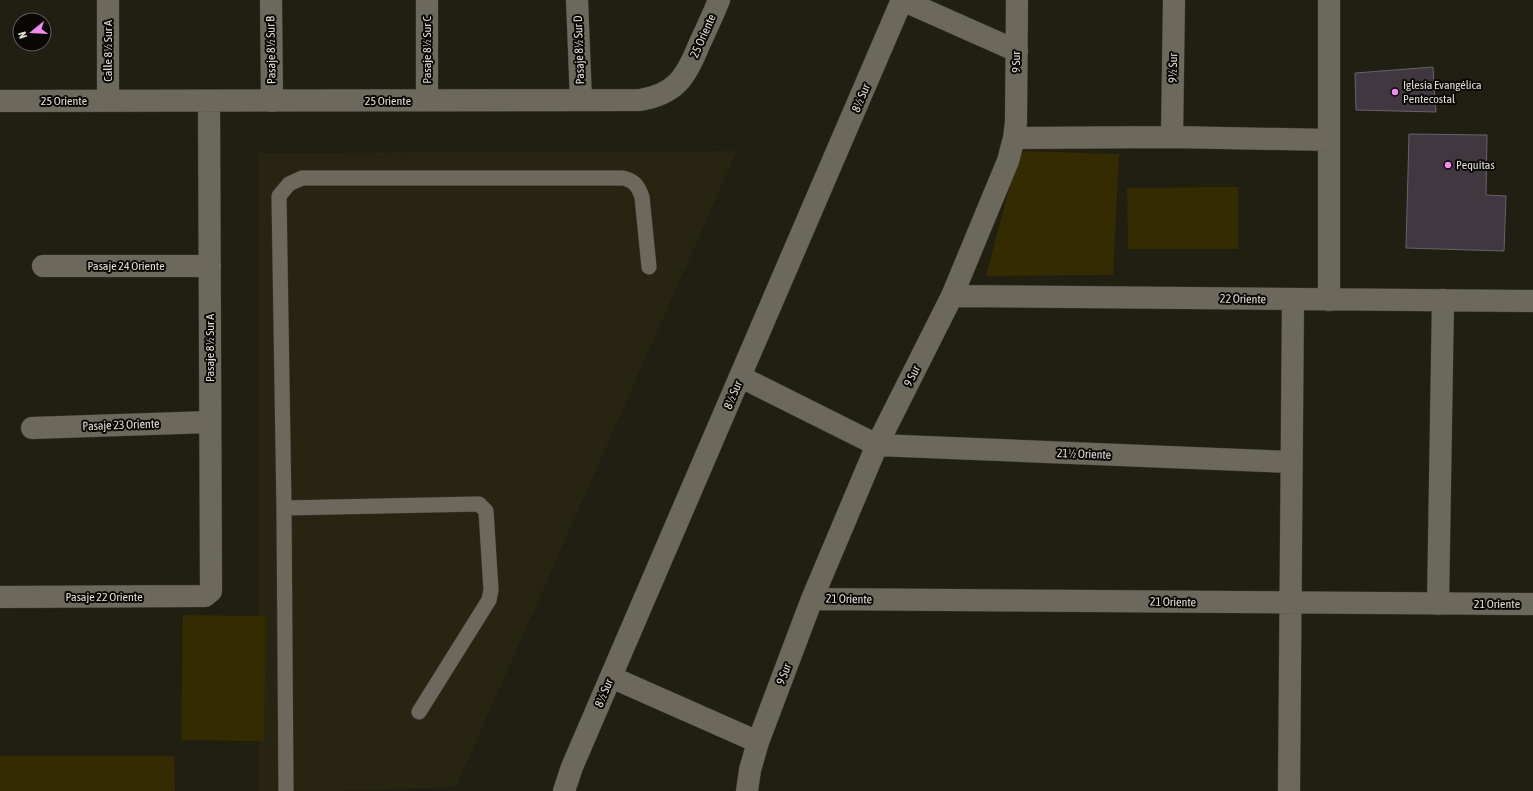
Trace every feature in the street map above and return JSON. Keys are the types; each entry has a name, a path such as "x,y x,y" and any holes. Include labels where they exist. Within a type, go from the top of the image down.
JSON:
{"street":[{"name":"Calle 8½ Sur A","path":"108,0 108,101"},
{"name":"Pasaje 8½ Sur B","path":"271,0 272,101"},
{"name":"Pasaje 8½ Sur C","path":"427,0 427,100"},
{"name":"Pasaje 8½ Sur D","path":"577,0 581,100"},
{"name":"25 Oriente","path":"0,101 640,100 661,95 670,90 682,79 690,66 720,0"},
{"path":"902,0 1016,51"},
{"name":"8½ Sur","path":"564,791 902,0"},
{"name":"9 Sur","path":"747,791 750,770 758,742 812,599 877,445 952,296 1001,180 1014,138 1017,0"},
{"name":"9½ Sur","path":"1172,137 1174,0"},
{"path":"1328,0 1329,300"},
{"name":"Pasaje 8½ Sur A","path":"208,594 211,588 209,101"},
{"path":"1014,138 1172,137 1329,140"},
{"name":"Pasaje 24 Oriente","path":"43,266 210,266"},
{"name":"22 Oriente","path":"952,296 1533,301"},
{"path":"1289,791 1293,299"},
{"path":"1438,604 1443,300"},
{"path":"741,377 877,445"},
{"name":"Pasaje 23 Oriente","path":"32,428 210,422"},
{"name":"21½ Oriente","path":"877,445 1291,462"},
{"name":"Pasaje 22 Oriente","path":"0,597 200,596 208,594"},
{"name":"21 Oriente","path":"812,599 1290,604 1533,604"},
{"path":"612,677 758,742"}],"lane":[{"path":"286,791 284,508 278,217 279,196 289,184 302,178 623,178 632,180 639,188 642,198 649,267"},
{"path":"284,508 479,504 486,511 491,590 490,600 419,712"}],"shaded area":[{"path":"737,151 456,787 334,791 259,791 259,153"},
{"path":"1019,151 1119,154 1113,275 986,276"},
{"path":"1238,187 1238,249 1128,249 1127,188"},
{"path":"183,615 266,616 264,741 181,740"},
{"path":"0,756 174,756 175,791 0,791"}],"building":[{"name":"Iglesia Evangélica Pentecostal","path":"1433,67 1436,112 1356,110 1355,73"},
{"name":"Pequitas","path":"1409,134 1487,135 1486,195 1506,196 1504,251 1406,248"}],"place":[{"name":"Iglesia Evangélica Pentecostal","path":"1395,92"},
{"name":"Pequitas","path":"1448,165"}]}
